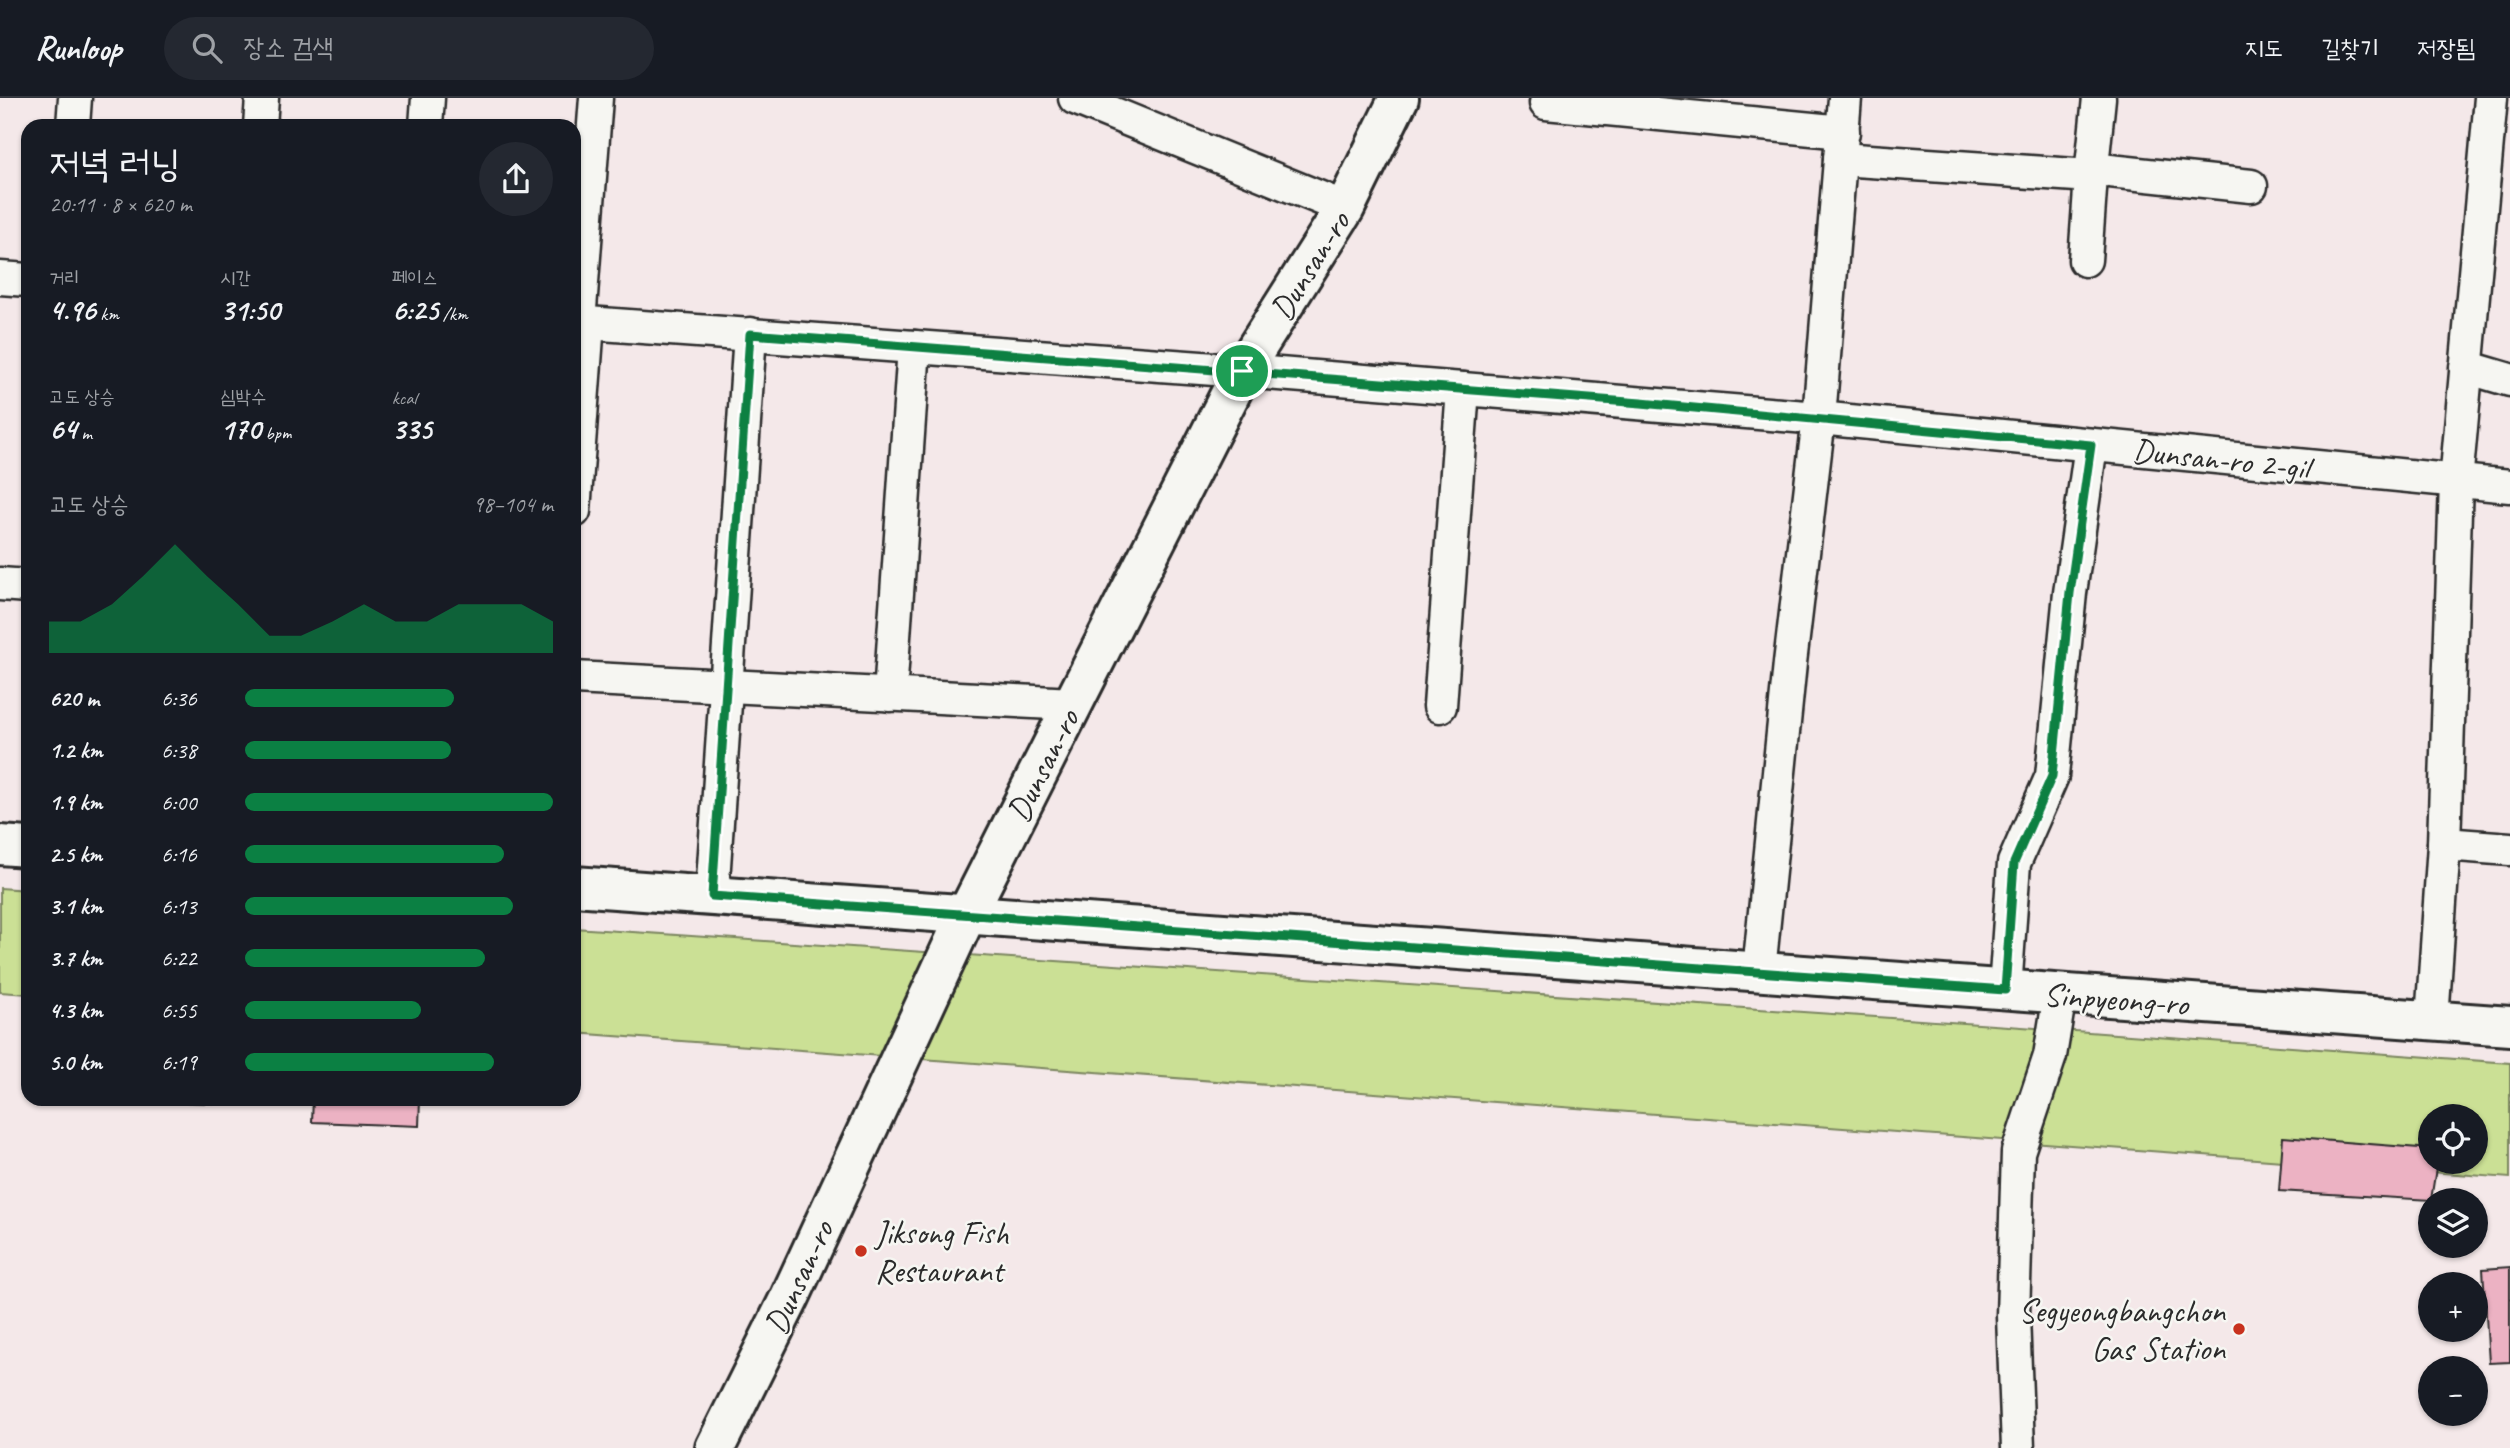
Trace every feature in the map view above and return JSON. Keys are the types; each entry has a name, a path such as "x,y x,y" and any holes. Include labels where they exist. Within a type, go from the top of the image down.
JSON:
{"street":[{"path":"74,119 75,98"},
{"path":"260,119 262,98"},
{"path":"426,119 428,98"},
{"path":"581,308 596,98"},
{"path":"1075,98 1346,208"},
{"name":"Dunsan-ro","path":"715,1448 790,1297 967,914 1073,704 1242,371 1346,208 1399,98"},
{"path":"1759,971 1790,663 1819,418 1845,98"},
{"path":"2085,260 2099,98"},
{"path":"2432,1020 2444,844 2456,482 2491,98"},
{"path":"1546,103 1841,145 2251,186"},
{"path":"0,278 21,280"},
{"name":"Dunsan-ro 2-gil","path":"581,322 1242,371 1819,418 2510,486"},
{"path":"712,896 750,334"},
{"path":"890,695 914,347"},
{"path":"2466,367 2510,380"},
{"path":"1440,706 1463,389"},
{"path":"2005,990 2014,863 2052,776 2070,593 2091,445"},
{"path":"0,584 21,586"},
{"path":"581,678 1073,704"},
{"path":"2444,844 2510,849"},
{"path":"0,845 21,846"},
{"name":"Sinpyeong-ro","path":"581,887 2510,1026"},
{"path":"2018,1448 2013,1316 2018,1152 2050,1056 2060,994"}],"green space":[{"path":"0,888 21,890 21,994 0,992"},
{"path":"581,928 2008,1026 2510,1063 2510,1178 2457,1174 2488,1174 2488,1104 2418,1104 2418,1171 581,1034"}],"building":[{"path":"313,1106 420,1106 419,1126 312,1122"},
{"path":"2283,1137 2418,1148 2418,1174 2435,1174 2433,1188 2418,1188 2418,1199 2279,1191"},
{"path":"2510,1267 2510,1362 2489,1363 2488,1272 2483,1272 2483,1269"}],"place":[{"name":"Jiksong Fish Restaurant","path":"861,1251"},
{"name":"Segyeongbangchon Gas Station","path":"2239,1329"}],"route":[{"path":"750,334 1242,371 1819,418 2091,445 2070,593 2052,776 2014,863 2005,990 712,896 750,334"}]}
